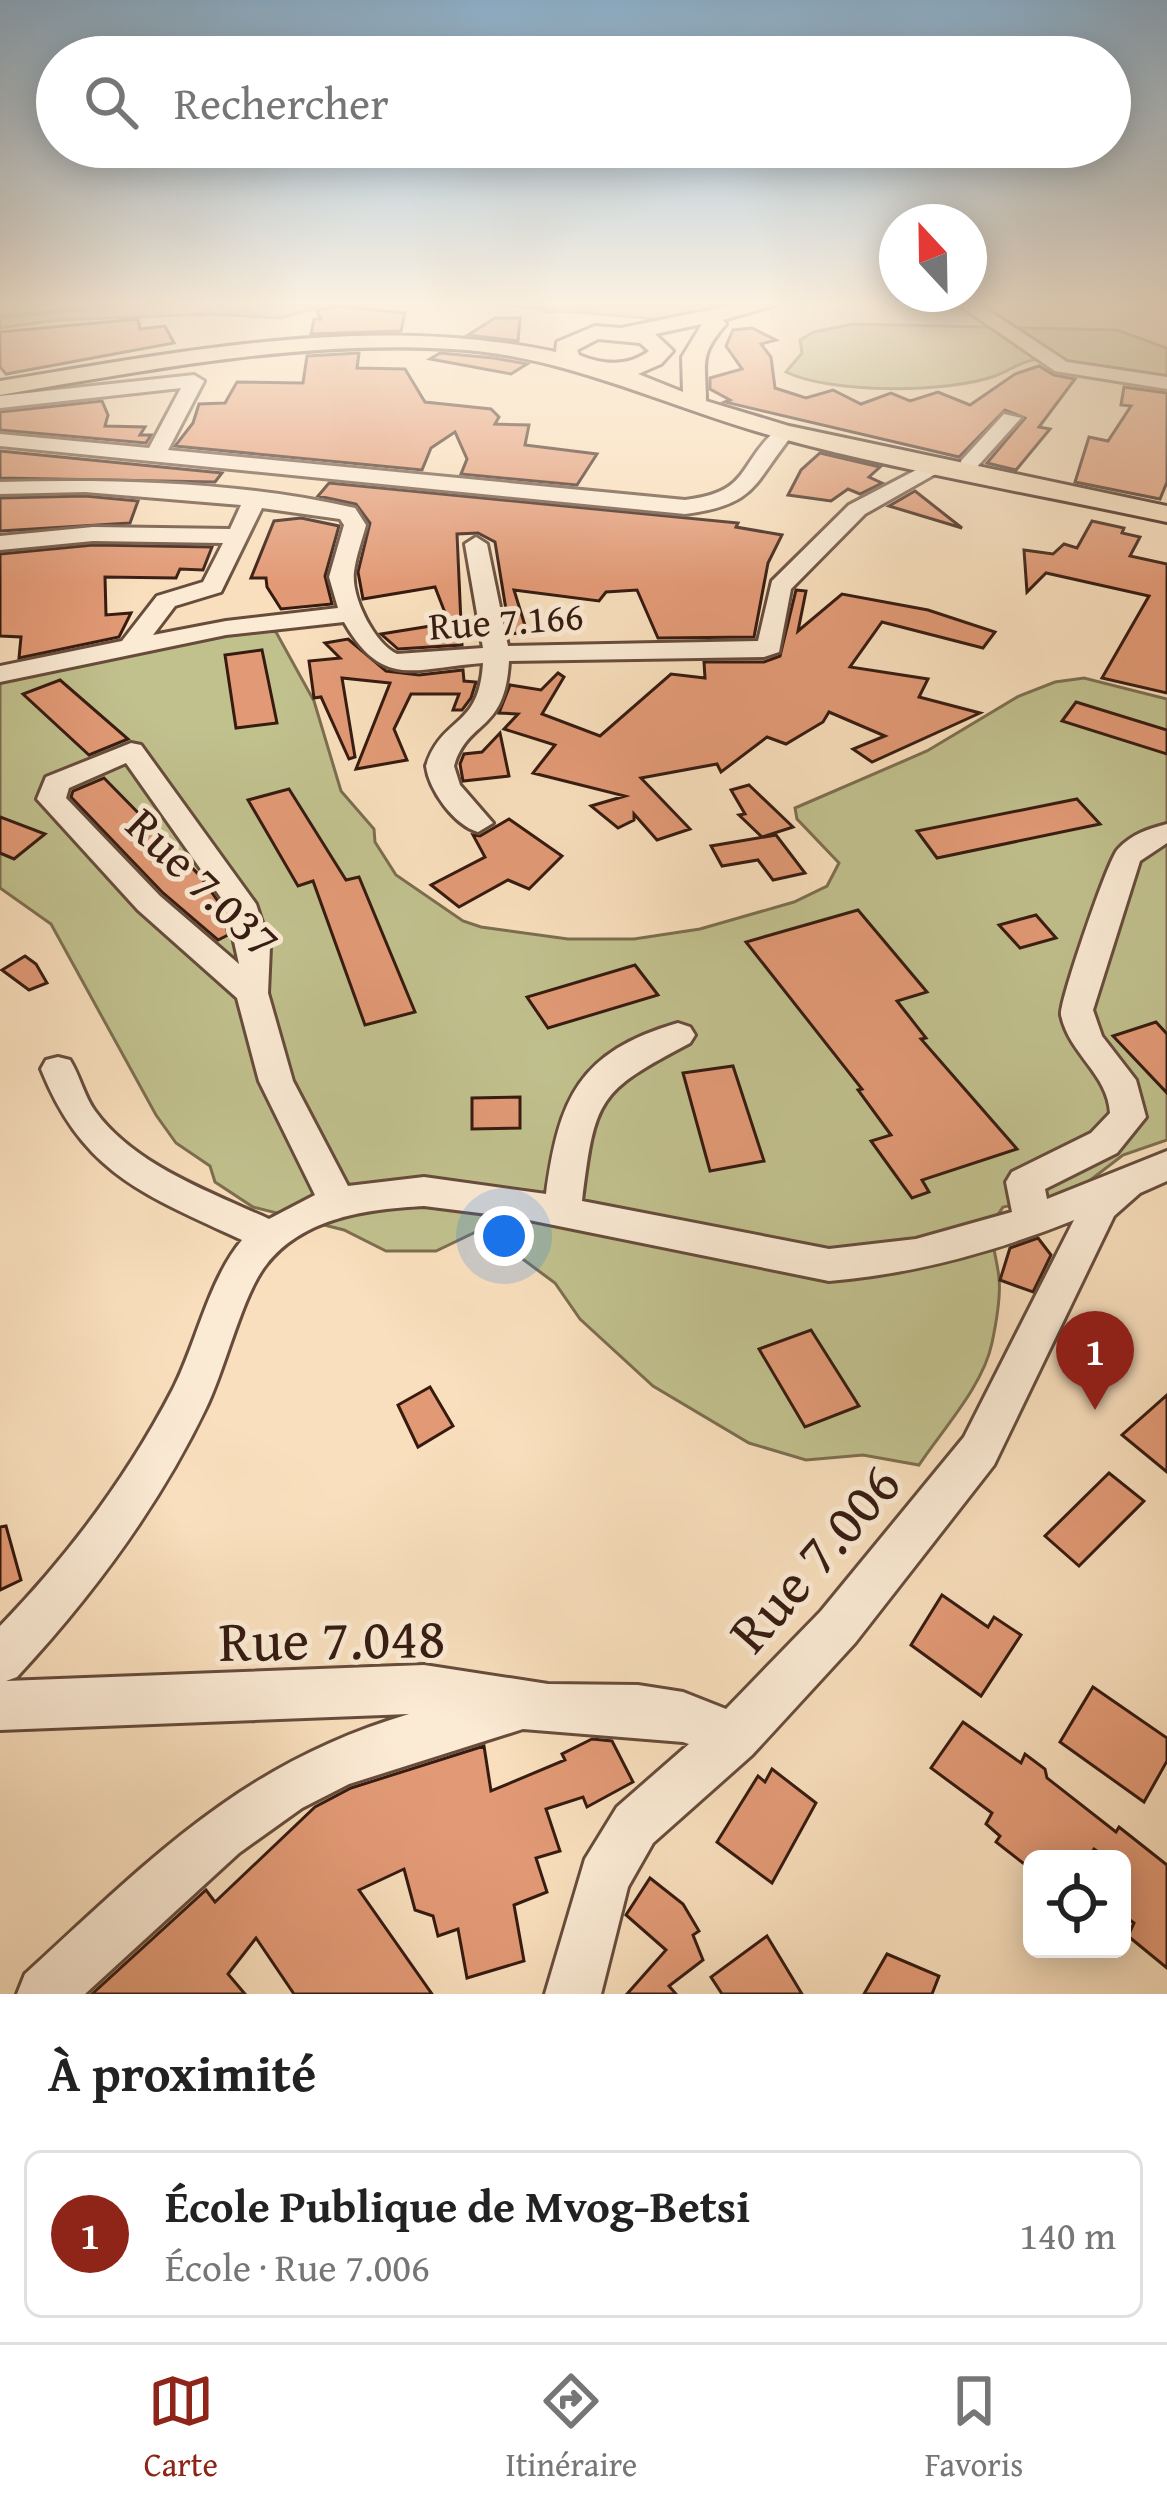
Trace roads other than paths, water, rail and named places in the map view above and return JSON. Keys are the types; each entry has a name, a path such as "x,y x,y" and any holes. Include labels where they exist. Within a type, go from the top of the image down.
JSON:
{"main road":[{"path":"678,398 784,432 1167,512"},
{"path":"695,398 757,420 1167,512"}],"street":[{"path":"0,402 36,398"},
{"path":"157,452 185,398"},
{"path":"968,465 1011,418"},
{"path":"0,440 157,452 635,505 702,506 727,501 747,488 765,448 784,432"},
{"name":"Rue 7.166","path":"352,614 378,655 393,662 764,649 770,646 781,586 807,570 842,521 868,501 939,464"},
{"path":"304,505 332,473"},
{"path":"0,674 226,628 352,614 340,567 353,518 304,505 256,500 11,487"},
{"path":"131,646 166,601 213,587 256,500"},
{"path":"0,543 93,534 237,536"},
{"path":"476,544 497,655 488,708 443,749 438,768 443,785 478,823"},
{"name":"Rue 7.037","path":"252,993 149,903 51,799 56,784 131,751 241,904 252,929 258,963 252,993 276,1081 338,1203"},
{"path":"1032,1217 1025,1182 1104,1142 1119,1132 1128,1117 1119,1080 1086,1040 1076,1010 1126,857 1145,840 1167,832"},
{"path":"562,1212 575,1117 584,1093 605,1071 678,1034"},
{"path":"58,1069 79,1116 117,1154 198,1202 270,1236"},
{"path":"0,1660 84,1562 146,1473 190,1400 252,1253 270,1236 338,1203 366,1195 445,1189 829,1265 921,1256 1150,1174"},
{"name":"Rue 7.006","path":"573,1994 604,1878 635,1826 734,1737 838,1627 980,1451 1101,1206 1150,1174"},
{"name":"Rue 7.048","path":"0,1706 424,1689 520,1705 638,1710 683,1717 734,1737"},
{"path":"46,1994 220,1836 283,1791 324,1769 520,1705"}],"place":[{"name":"École Publique de Mvog-Betsi","path":"1095,1410"}]}
